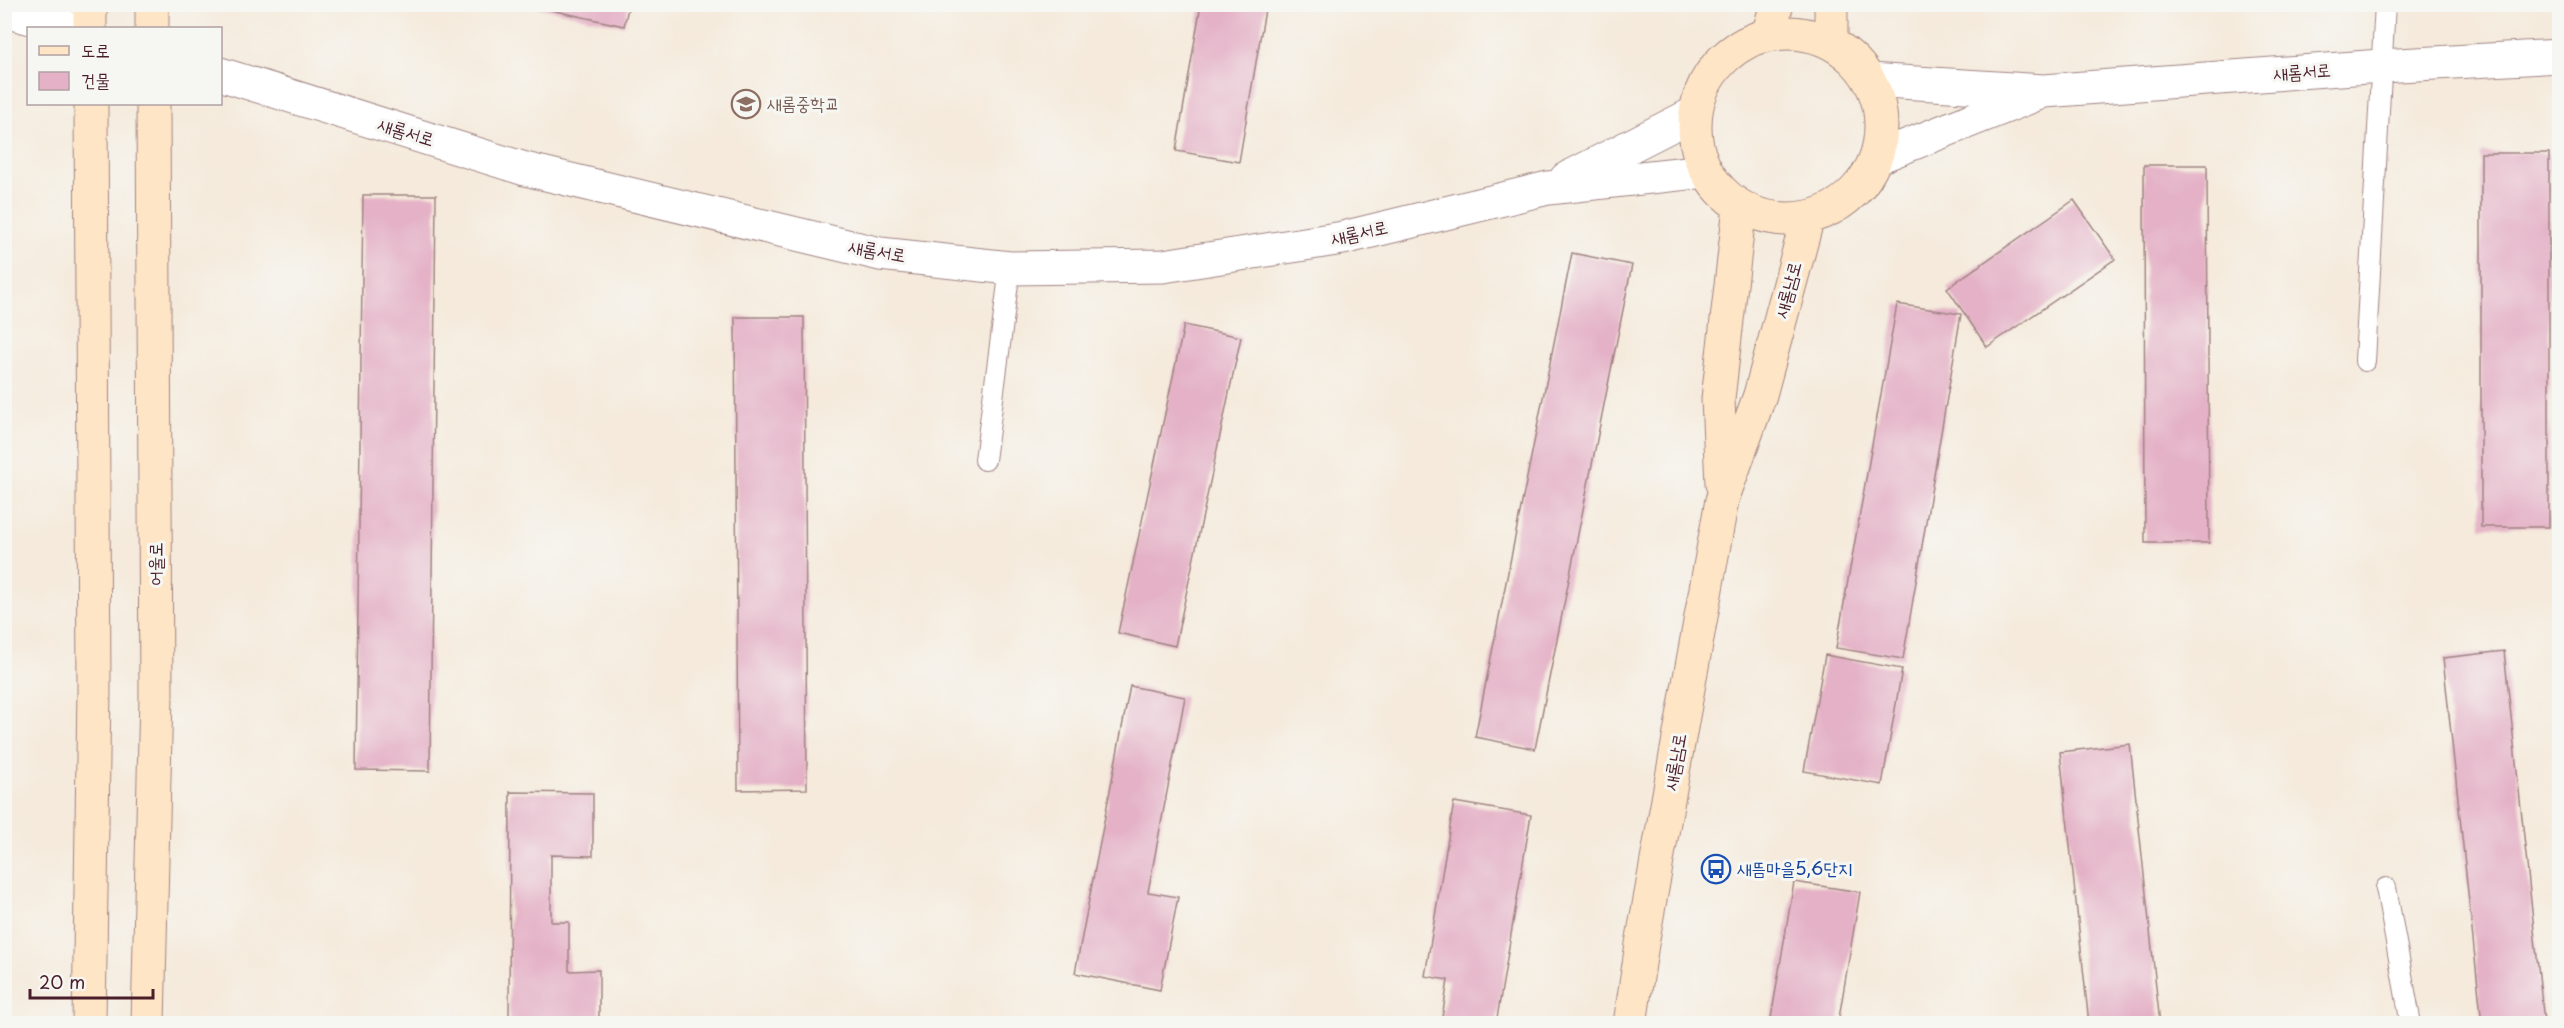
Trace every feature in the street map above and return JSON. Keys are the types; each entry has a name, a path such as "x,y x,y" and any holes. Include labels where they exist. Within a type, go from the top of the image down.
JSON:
{"street":[{"path":"90,4 90,27"},
{"path":"152,4 152,27"},
{"path":"1831,43 1832,4"},
{"path":"4,11 66,27"},
{"path":"1772,20 1800,33 1831,43 1852,58 1869,80 1879,105 1881,132 1876,158 1860,185 1837,206 1809,217 1785,220 1762,215 1740,206 1720,191 1706,171 1696,143 1695,113 1704,86 1719,62 1772,20"},
{"name":"새롬서로","path":"2044,91 2381,66 2559,56"},
{"name":"새롬서로","path":"222,75 525,169 880,254 1010,268 1163,266 1343,238 1548,188"},
{"path":"1869,80 2044,91"},
{"path":"1876,158 2044,91"},
{"path":"89,1023 94,690 91,105"},
{"name":"어울로","path":"148,1023 156,696 153,105"},
{"path":"1548,188 1695,113"},
{"path":"1548,188 1706,171"},
{"name":"새롬남로","path":"1722,500 1718,399 1740,206"},
{"name":"새롬남로","path":"1630,1023 1642,944 1722,500 1760,395 1809,217"}],"lane":[{"path":"2365,361 2385,4"},
{"path":"985,460 1010,268"},
{"path":"2386,888 2411,1023"}],"building":[{"path":"523,4 629,4 624,26"},
{"path":"1201,4 1266,4 1239,162 1176,151"},
{"path":"2481,153 2549,153 2549,527 2481,527"},
{"path":"2144,165 2207,165 2209,543 2145,543"},
{"path":"363,195 436,195 430,771 356,770"},
{"path":"2074,200 2115,259 1987,347 1947,288"},
{"path":"1572,253 1632,265 1535,749 1475,737"},
{"path":"1897,304 1961,314 1903,659 1836,648"},
{"path":"735,317 804,317 807,789 738,790"},
{"path":"1184,325 1241,337 1175,646 1118,633"},
{"path":"2504,651 2544,1022 2532,1024 2482,1024 2443,658"},
{"path":"1825,655 1902,669 1882,785 1804,771"},
{"path":"1130,686 1185,697 1148,892 1178,897 1160,990 1075,973"},
{"path":"2130,744 2160,1024 2089,1024 2060,752"},
{"path":"510,792 593,793 593,856 551,855 551,922 569,922 569,971 599,970 599,1024 509,1024"},
{"path":"1454,802 1531,815 1496,1024 1441,1024 1448,980 1425,976"},
{"path":"1794,882 1860,892 1838,1024 1770,1024"}],"place":[{"name":"새롬중학교","path":"746,104"},
{"name":"새뜸마을5,6단지","path":"1716,869"}]}
